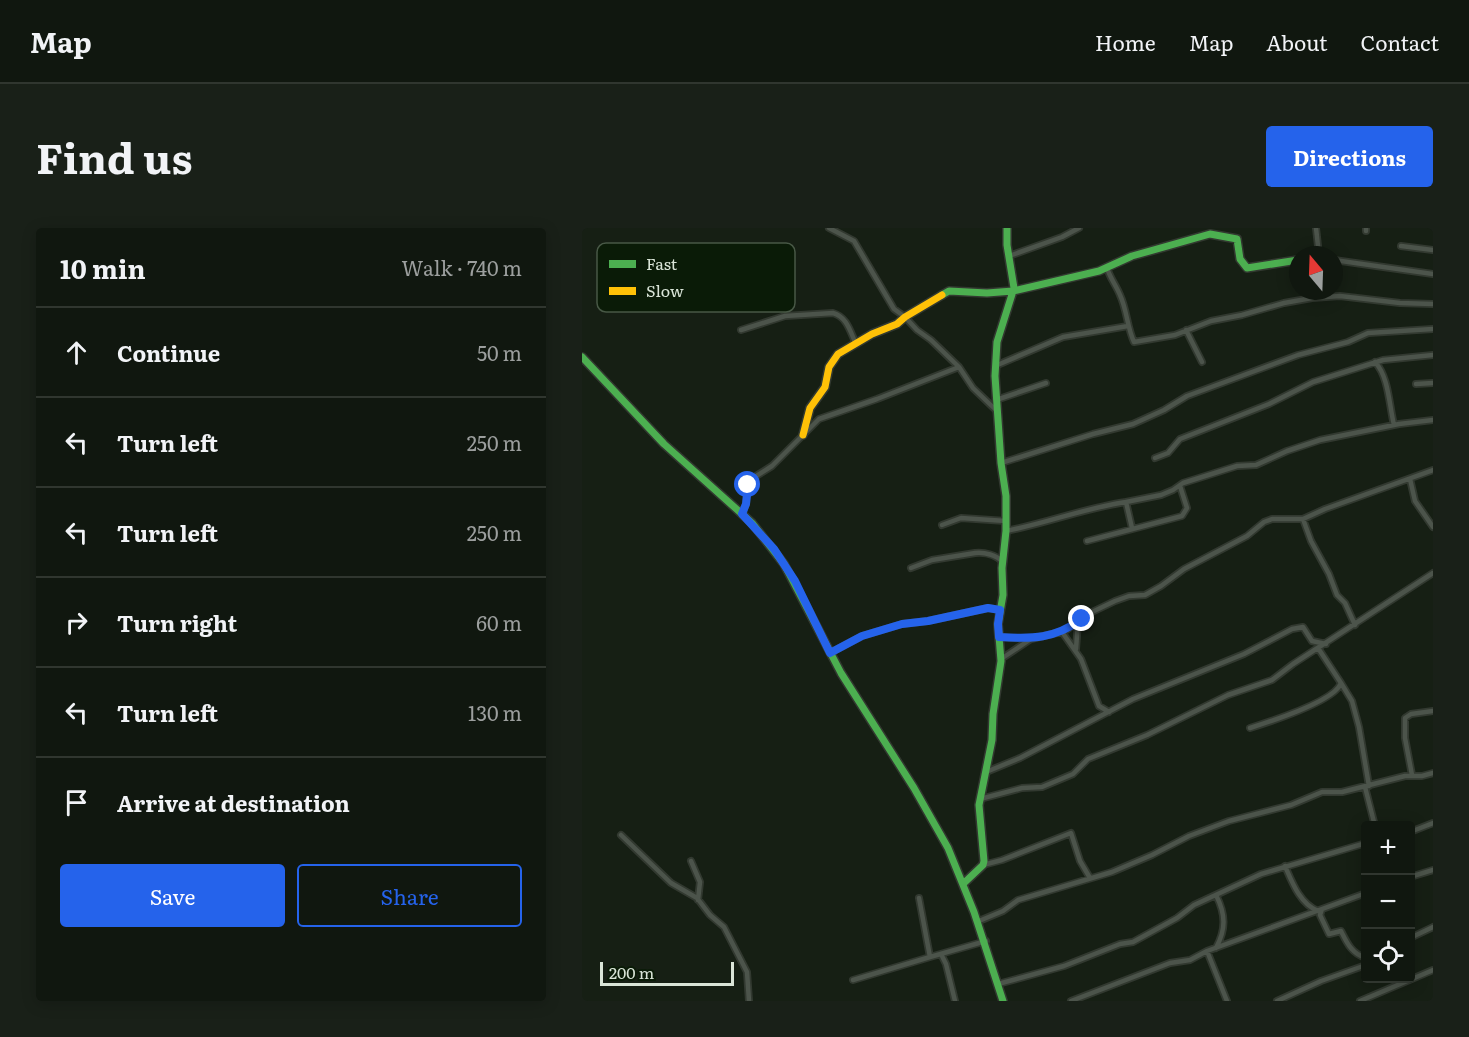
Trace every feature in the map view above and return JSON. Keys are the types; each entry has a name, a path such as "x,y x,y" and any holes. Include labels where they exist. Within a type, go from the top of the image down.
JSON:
{"street":[{"path":"829,228 854,241 894,309 905,316 917,330 959,367 973,388 997,411"},
{"path":"983,865 980,799 986,772 1001,660 998,624 1003,595 1001,558 1006,531 1006,495 1001,463 995,366 997,342 1013,291 1007,228"},
{"path":"1009,256 1062,237 1079,228"},
{"path":"1316,228 1318,246"},
{"path":"803,435 810,408 825,387 831,362 843,350 872,334 897,324 905,316 949,291 987,293 1013,291 1107,268 1132,256 1213,234 1237,239 1239,260 1246,268 1289,262"},
{"path":"1401,246 1433,250"},
{"path":"1343,261 1433,274"},
{"path":"1107,268 1121,297 1134,342 1162,338 1211,321 1284,303 1325,297 1433,304"},
{"path":"741,330 785,316 833,312 846,322 856,344"},
{"path":"995,366 1063,337 1128,326"},
{"path":"1001,463 1133,424 1164,410 1187,396 1298,355 1348,342 1368,333 1433,329"},
{"path":"1186,330 1202,362"},
{"path":"1155,458 1168,453 1180,439 1269,404 1313,382 1383,360 1433,355"},
{"path":"582,357 674,453 742,514 774,549 795,581 830,653 923,802 964,883 986,941 1003,1001"},
{"path":"1380,368 1383,360"},
{"path":"1375,362 1380,368 1387,390 1394,425"},
{"path":"742,514 746,504 748,485 753,478 772,466 814,423 823,417 959,367"},
{"path":"996,400 1046,383"},
{"path":"1416,384 1433,383"},
{"path":"1006,531 1085,509 1161,495 1185,482 1238,466 1256,465 1320,440 1394,425 1433,420"},
{"path":"999,637 1031,639 1062,632 1115,600 1145,595 1184,569 1247,536 1264,522 1272,519 1303,519 1433,470"},
{"path":"1410,479 1415,501 1433,527"},
{"path":"1087,541 1184,515 1187,508 1180,486"},
{"path":"1126,502 1132,528"},
{"path":"942,525 961,518 1006,521"},
{"path":"1303,519 1329,574 1336,595 1345,603 1355,625"},
{"path":"912,568 932,560 975,553 1001,558"},
{"path":"980,799 1022,788 1042,787 1073,774 1088,759 1147,735 1228,695 1272,680 1433,573"},
{"path":"830,653 862,636 902,624 928,621 988,608 1000,610"},
{"path":"1076,651 1078,622"},
{"path":"986,772 1020,758 1133,699 1244,654 1296,627 1305,628 1312,641 1326,644"},
{"path":"1062,632 1076,651 1090,679 1099,706 1109,712"},
{"path":"1001,660 1031,639"},
{"path":"1318,648 1341,687 1352,700 1362,737 1367,786 1374,821"},
{"path":"1250,728 1294,712 1341,687"},
{"path":"1412,775 1405,738 1406,718 1411,714 1433,711"},
{"path":"979,921 1003,911 1018,900 1112,872 1189,836 1229,821 1291,805 1322,792 1337,793 1412,775 1422,776 1433,773"},
{"path":"1415,830 1433,823"},
{"path":"964,883 983,865 1071,833 1080,861 1089,878"},
{"path":"621,835 671,883 698,900 724,927 749,976 749,1001"},
{"path":"998,984 1064,966 1120,944 1133,942 1177,918 1190,907 1261,874 1361,844"},
{"path":"691,861 700,882 698,900"},
{"path":"1285,866 1297,892 1304,902 1319,912 1329,934 1341,931 1353,950 1361,956"},
{"path":"1415,875 1433,870"},
{"path":"1071,1001 1170,963 1190,960 1207,951 1319,912 1361,895"},
{"path":"1216,896 1225,923 1224,933 1216,948"},
{"path":"919,898 930,957"},
{"path":"1415,936 1433,927"},
{"path":"853,980 986,941"},
{"path":"1207,951 1227,1001"},
{"path":"941,954 946,964 955,1001"},
{"path":"1280,1000 1292,998 1321,981 1361,966"},
{"path":"1360,1001 1433,970"}],"traffic: fast":[{"path":"964,883 983,865 984,861 979,805 992,740 993,714 1001,661 998,624 1003,595 1002,568 1006,531 1006,496 1001,463 995,376 997,342 1014,288 1007,245 1007,228"},
{"path":"942,295 949,291 987,293 1013,291 1099,271 1132,256 1210,234 1237,239 1240,259 1247,268 1289,261"},
{"path":"582,357 664,444 752,523 784,564 841,673 914,788 948,848 974,912 1003,1001"}],"traffic: slow":[{"path":"803,435 810,408 825,387 829,367 838,354 872,334 897,324 942,295"}],"route":[{"path":"748,485 746,504 742,514 774,549 795,581 830,653 862,636 909,622 928,621 988,608 1000,610 999,637 1031,639 1050,633 1059,633 1082,619"}]}
